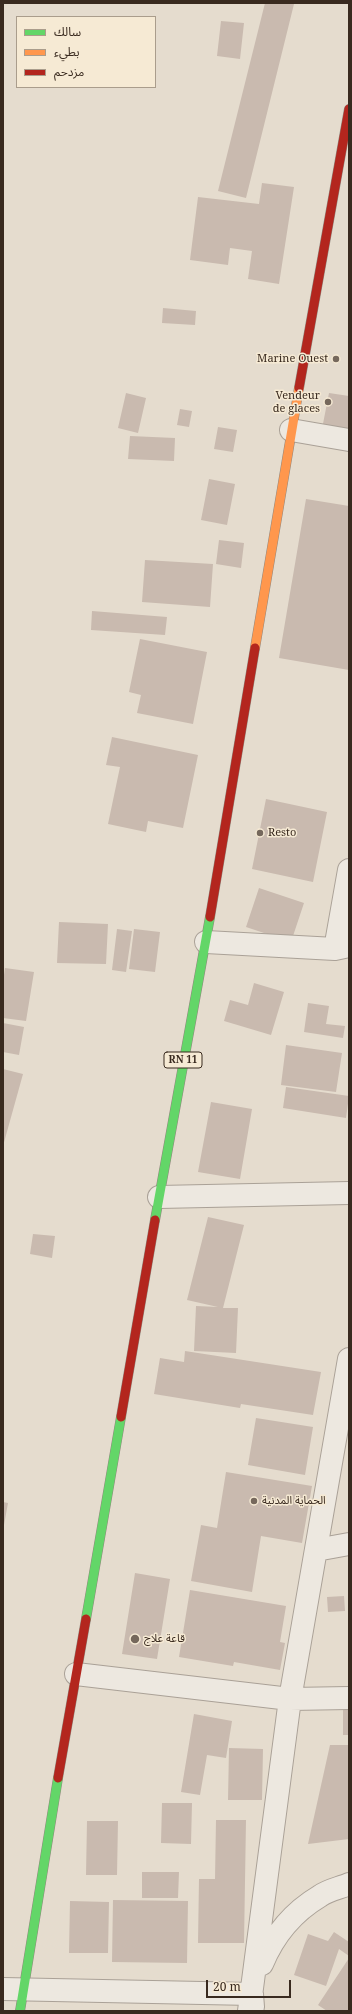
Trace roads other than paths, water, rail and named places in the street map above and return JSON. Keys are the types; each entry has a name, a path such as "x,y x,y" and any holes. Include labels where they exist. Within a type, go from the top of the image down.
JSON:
{"main road":[{"name":"RN 11","path":"20,2011 13,1989 76,1674 179,1082 206,942 291,430 344,161 349,109"}],"street":[{"path":"291,430 349,440"},
{"path":"206,942 342,947 349,870"},
{"path":"159,1197 349,1193"},
{"path":"252,2006 290,1699 316,1550 344,1419 349,1359"},
{"path":"316,1550 349,1544"},
{"path":"76,1674 290,1699 349,1698"},
{"path":"252,2006 258,1973 272,1942 293,1915 320,1895 349,1884"},
{"path":"13,1989 252,2006"}],"place":[{"name":"Marine Ouest","path":"336,359"},
{"name":"Vendeur de glaces","path":"328,402"},
{"name":"Resto","path":"260,833"},
{"name":"الحماية المدنية","path":"254,1501"},
{"name":"قاعة علاج","path":"135,1639"}]}
